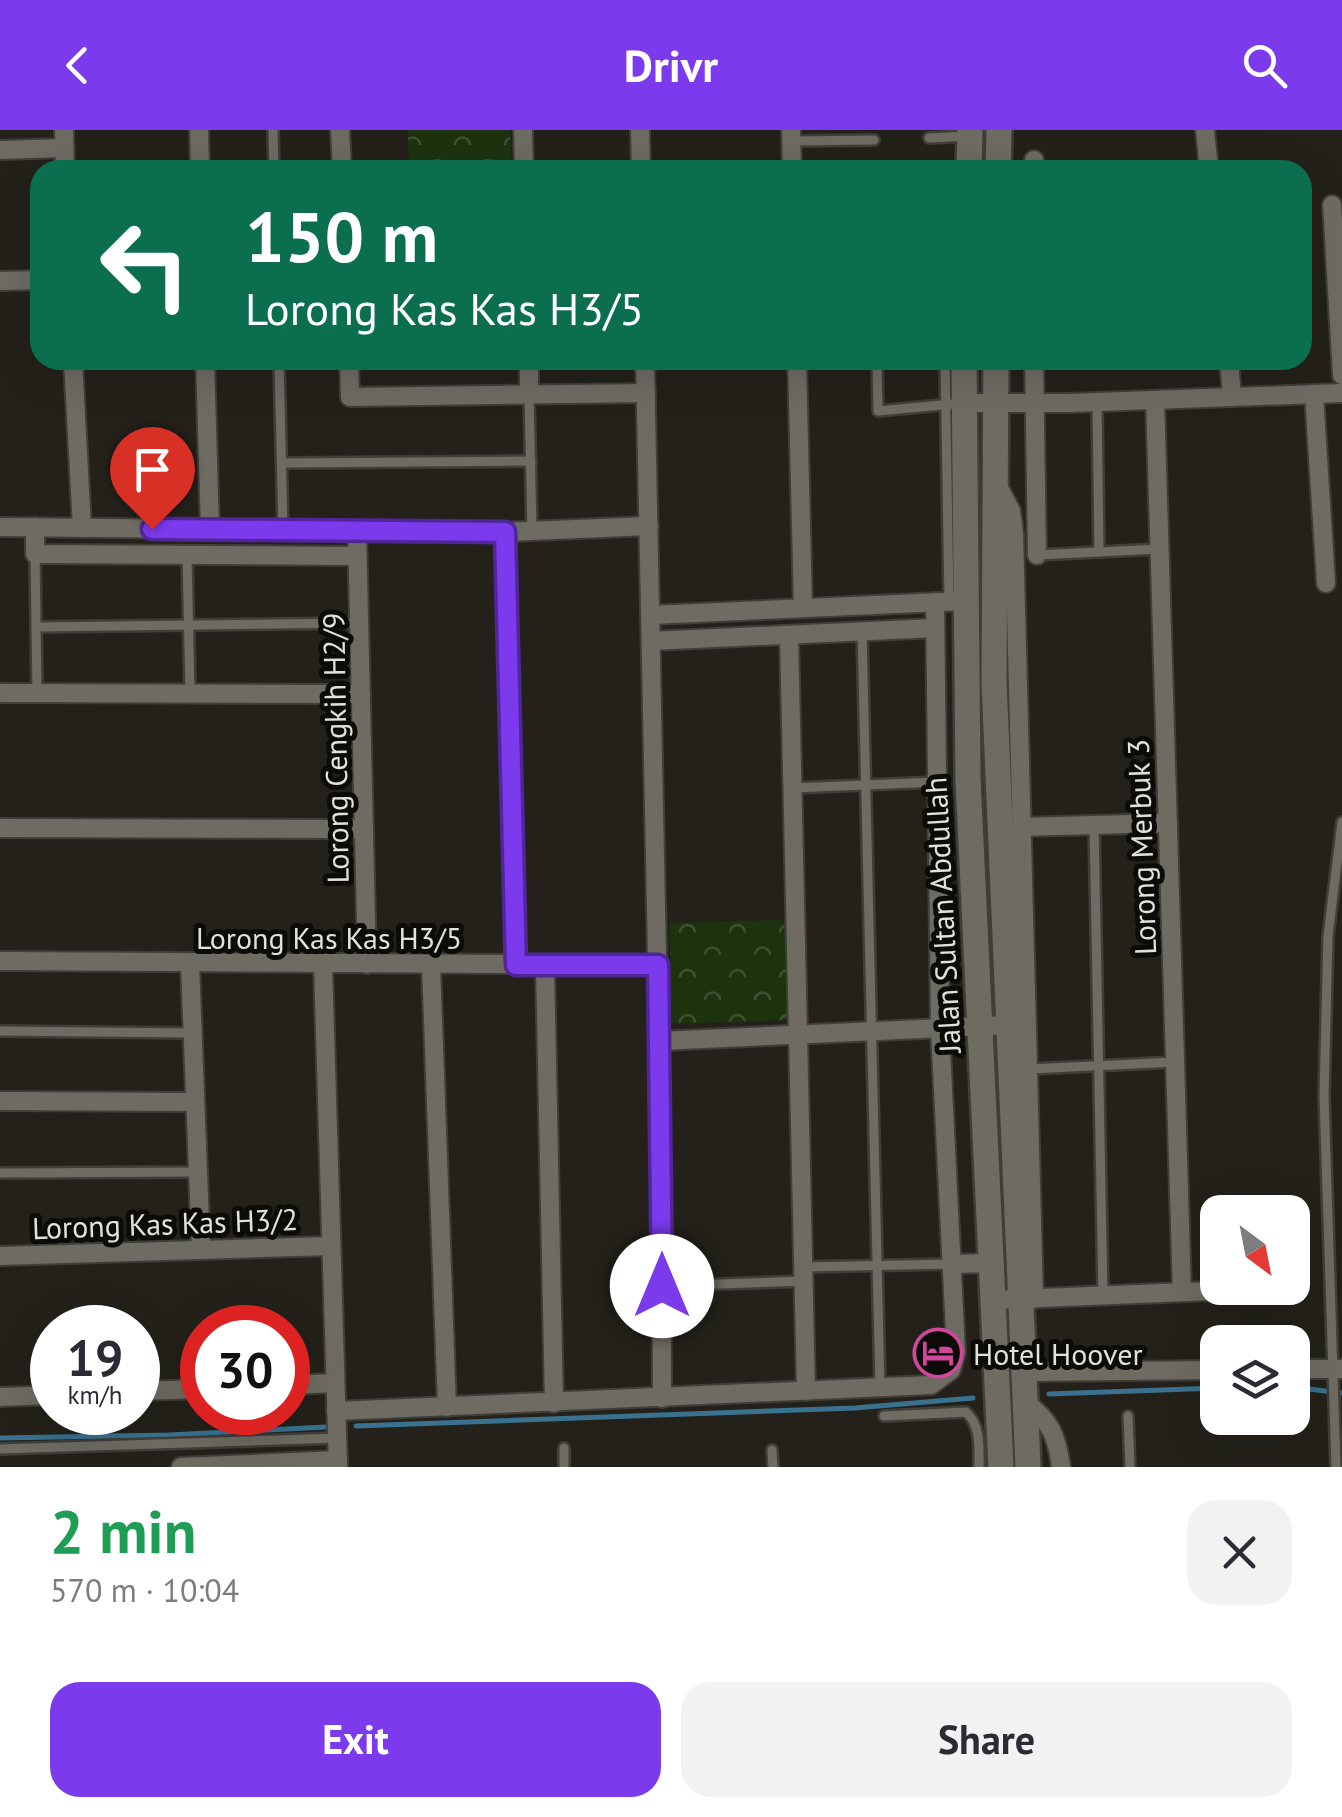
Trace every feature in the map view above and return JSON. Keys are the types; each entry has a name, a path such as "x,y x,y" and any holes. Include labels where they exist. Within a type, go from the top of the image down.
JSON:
{"main road":[{"path":"998,130 998,160"},
{"path":"969,132 969,160"},
{"name":"Jalan Sultan Abdullah","path":"962,370 955,403 949,601 968,780 980,1028 991,1300 989,1462"},
{"name":"Jalan Sultan Abdullah","path":"996,370 994,682 1008,1026 1026,1299 1023,1372 1028,1467"}],"street":[{"path":"199,130 200,160"},
{"path":"340,130 342,160"},
{"path":"523,130 524,160"},
{"path":"640,130 641,160"},
{"path":"1205,130 1208,160"},
{"path":"0,150 64,139"},
{"path":"1332,206 1342,375"},
{"path":"0,281 30,280"},
{"path":"74,370 82,528"},
{"path":"205,370 210,530"},
{"path":"349,370 350,397 646,393"},
{"path":"529,370 530,395"},
{"path":"645,370 658,965 662,1398"},
{"path":"797,370 803,608"},
{"path":"1034,370 1037,554"},
{"path":"1229,370 1232,397"},
{"path":"955,403 1342,393"},
{"path":"1314,394 1326,583"},
{"name":"Lorong Merbuk 3","path":"1155,400 1182,1292"},
{"path":"994,482 1011,511 1014,534 1028,1069 1026,1299"},
{"path":"1320,494 1342,493"},
{"path":"0,526 505,532 649,526"},
{"path":"35,527 35,554 357,556"},
{"path":"187,529 187,555"},
{"name":"Lorong Cengkih H2/9","path":"357,531 367,964"},
{"path":"505,532 516,965"},
{"path":"650,615 949,601"},
{"path":"336,1411 931,1385 952,1370 956,1352 940,1029 935,628 949,601"},
{"path":"651,642 935,628"},
{"path":"788,635 806,1391"},
{"path":"0,694 362,694"},
{"path":"937,782 968,780"},
{"path":"1020,827 1168,823"},
{"path":"0,828 364,828"},
{"name":"Lorong Kas Kas H3/5","path":"0,961 658,965"},
{"path":"190,964 201,1249"},
{"path":"181,1467 338,1464 323,964"},
{"path":"431,965 446,1407"},
{"path":"545,966 554,1403"},
{"path":"659,1040 1008,1026"},
{"path":"0,1101 194,1102"},
{"name":"Lorong Kas Kas H3/2","path":"0,1256 332,1246"},
{"path":"952,1264 990,1263"},
{"path":"991,1300 1200,1291"},
{"path":"1023,1372 1200,1370"},
{"path":"1310,1371 1337,1373"},
{"path":"310,1384 335,1383"},
{"path":"0,1397 30,1396"},
{"path":"1024,1402 1051,1426 1061,1467"}],"lane":[{"path":"273,130 274,160"},
{"path":"929,138 969,132"},
{"path":"791,136 874,140"},
{"path":"279,370 284,530"},
{"path":"877,370 878,411 955,403 947,370"},
{"path":"530,395 532,531"},
{"path":"1098,402 1099,552"},
{"path":"282,463 530,461"},
{"path":"1037,554 1160,549"},
{"path":"35,554 37,694"},
{"path":"187,555 190,694"},
{"path":"36,627 360,622"},
{"path":"862,632 880,1387"},
{"path":"792,788 937,782"},
{"path":"1336,1467 1337,1373 1328,1246 1324,1096 1328,936 1342,822"},
{"path":"1094,825 1103,1296"},
{"path":"0,1031 192,1034"},
{"path":"1028,1069 1176,1062"},
{"path":"0,1173 198,1172"},
{"path":"1328,1246 1342,1246"},
{"path":"662,1286 875,1265 952,1264"},
{"path":"884,1416 966,1412 974,1419 989,1462"},
{"path":"1128,1416 1130,1467"},
{"path":"0,1449 337,1438"},
{"path":"564,1448 564,1467"},
{"path":"772,1450 773,1467"}],"green space":[{"path":"408,130 510,130 512,160 409,160"},
{"path":"785,920 788,1020 671,1024 670,923"}],"waterway":[{"path":"1049,1394 1200,1389"},
{"path":"1310,1389 1342,1393"},
{"path":"356,1426 855,1408 973,1398"},
{"path":"0,1438 326,1427"}],"place":[{"name":"Hotel Hoover","path":"938,1353"}],"route":[{"path":"152,529 505,532 516,965 658,965 662,1286"}]}
